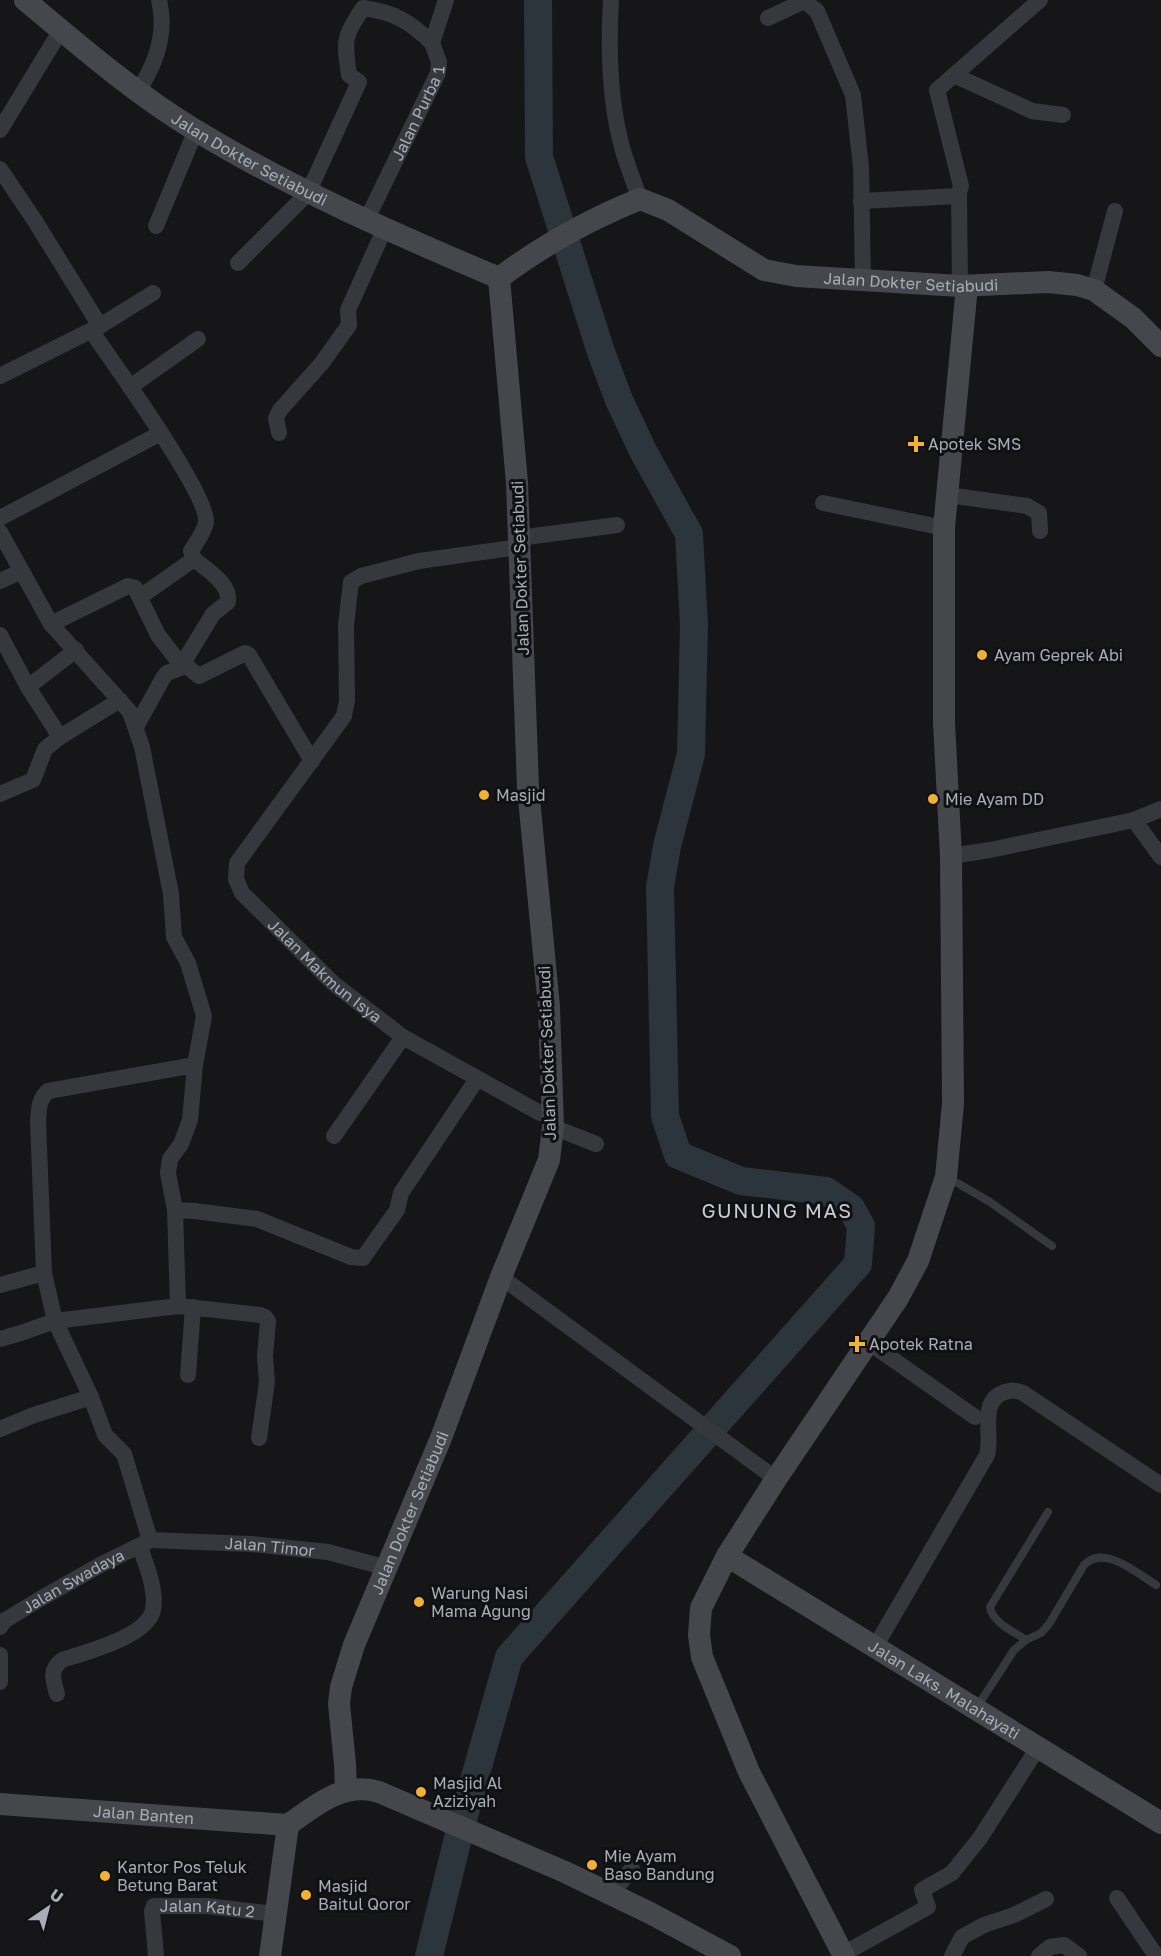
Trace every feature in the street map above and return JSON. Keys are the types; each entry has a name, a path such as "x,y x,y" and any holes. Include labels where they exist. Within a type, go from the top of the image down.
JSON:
{"street":[{"name":"Jalan Dokter Setiabudi","path":"26,0 138,91 195,130 308,193 375,225 499,278 517,483 528,788 549,1007 553,1120 549,1160 501,1277 441,1438 354,1646 341,1687 339,1704 346,1790"},
{"path":"138,91 147,77 163,33 159,0"},
{"name":"Jalan Purba 1","path":"279,433 276,418 280,410 322,363 349,325 348,310 375,225 438,73 439,62 432,43 446,0"},
{"path":"499,278 525,259 604,213 640,199 623,151 612,90 609,54 611,0"},
{"path":"1039,1746 980,1838 952,1873 922,1890 928,1907 843,1955 749,1772 702,1657 699,1635 701,1608 727,1556 898,1298 918,1261 946,1177 953,1104 951,856 944,723 944,528 964,286 959,195 961,186 937,90 1040,0"},
{"path":"768,18 804,1 817,11 853,95 861,167 863,280"},
{"path":"238,263 308,193 359,82 350,75 345,47 349,29 363,8 385,5 409,22 432,43"},
{"path":"0,130 61,30"},
{"path":"954,75 1032,111 1063,115"},
{"path":"156,226 195,130"},
{"path":"0,169 34,221 130,387 188,479 205,512 206,524 191,551 194,559 226,588 229,597 228,602 213,614 180,668 167,673 163,678 136,727"},
{"path":"861,201 956,197 959,195"},
{"name":"Jalan Dokter Setiabudi","path":"640,199 668,210 764,270 796,276 964,286 1048,282 1077,285 1094,290 1133,318 1161,346"},
{"path":"1094,290 1115,212"},
{"path":"0,376 96,329 153,292"},
{"path":"130,387 198,339"},
{"path":"0,518 161,434"},
{"path":"948,495 1027,506 1039,513 1040,531"},
{"path":"823,503 944,528"},
{"path":"519,542 617,525"},
{"path":"0,532 51,624 130,712 142,747 171,894 174,937 188,963 204,1016 195,1065 190,1120 181,1144 170,1159 168,1173 175,1210 185,1306 188,1375"},
{"name":"Jalan Makmun Isya","path":"519,542 419,561 361,576 351,582 346,625 347,702 344,716 237,863 236,879 242,893 333,984 403,1037 596,1144"},
{"path":"140,597 194,559"},
{"path":"0,581 22,571"},
{"path":"51,624 128,586 135,588 158,634 175,657 199,676 245,653 249,655 312,761"},
{"path":"0,635 28,687 60,737"},
{"path":"28,687 76,650"},
{"path":"0,794 33,780 45,749 60,737 120,700"},
{"path":"951,856 1134,820 1161,808"},
{"path":"1134,820 1161,857"},
{"path":"334,1136 403,1037"},
{"path":"57,1694 52,1678 57,1664 62,1660 112,1643 137,1630 150,1617 153,1608 145,1543 124,1454 105,1435 91,1397 55,1321 44,1273 38,1122 42,1097 48,1092 80,1084 195,1065"},
{"path":"175,1210 257,1219 351,1257 363,1258 396,1210 400,1193 477,1079"},
{"path":"0,1285 44,1273"},
{"path":"501,1277 776,1479"},
{"path":"0,1339 55,1321 185,1306 260,1315 268,1321 265,1356 267,1382 259,1438"},
{"path":"868,1342 975,1417"},
{"path":"875,1647 987,1455 989,1449 988,1413 992,1402 999,1394 1013,1389 1023,1393 1161,1485"},
{"path":"0,1429 34,1415 91,1397"},
{"name":"Jalan Timor","path":"145,1543 251,1544 328,1552 387,1568"},
{"name":"Jalan Swadaya","path":"0,1627 4,1621 50,1593 145,1543"},
{"name":"Jalan Laks. Malahayati","path":"727,1556 1161,1823"},
{"path":"270,1956 288,1825 333,1795 346,1790 375,1790 565,1872 729,1956"},
{"name":"Jalan Banten","path":"0,1804 288,1825"},
{"path":"610,1894 632,1869"},
{"path":"1117,1898 1156,1956"},
{"path":"952,1956 962,1937 984,1925 1014,1915 1046,1899"},
{"name":"Jalan Katu 2","path":"156,1956 152,1911 154,1906 207,1906 275,1914"},
{"path":"1039,1956 1050,1947 1064,1945 1079,1956"}],"lane":[{"path":"946,1177 990,1202 1052,1246"},
{"path":"1026,1640 996,1619 991,1614 990,1607 1048,1512"},
{"path":"977,1708 1014,1650 1026,1640 1041,1633 1049,1624 1089,1559 1110,1558 1156,1585"}],"waterway":[{"path":"429,1956 460,1830 509,1657 858,1264 861,1226 851,1208 826,1191 741,1181 678,1155 665,1116 660,887 667,846 691,754 694,625 689,534 643,451 619,400 601,352 539,157 538,0"}],"place":[{"name":"Apotek SMS","path":"916,444"},
{"name":"Ayam Geprek Abi","path":"982,655"},
{"name":"Masjid","path":"484,795"},
{"name":"Mie Ayam DD","path":"933,799"},
{"name":"Apotek Ratna","path":"857,1344"},
{"name":"Warung Nasi Mama Agung","path":"419,1602"},
{"name":"Masjid Al Aziziyah","path":"421,1792"},
{"name":"Mie Ayam Baso Bandung","path":"592,1865"},
{"name":"Kantor Pos Teluk Betung Barat","path":"105,1876"},
{"name":"Masjid Baitul Qoror","path":"306,1895"}],"district":[{"name":"GUNUNG MAS","path":"777,1211"}]}
